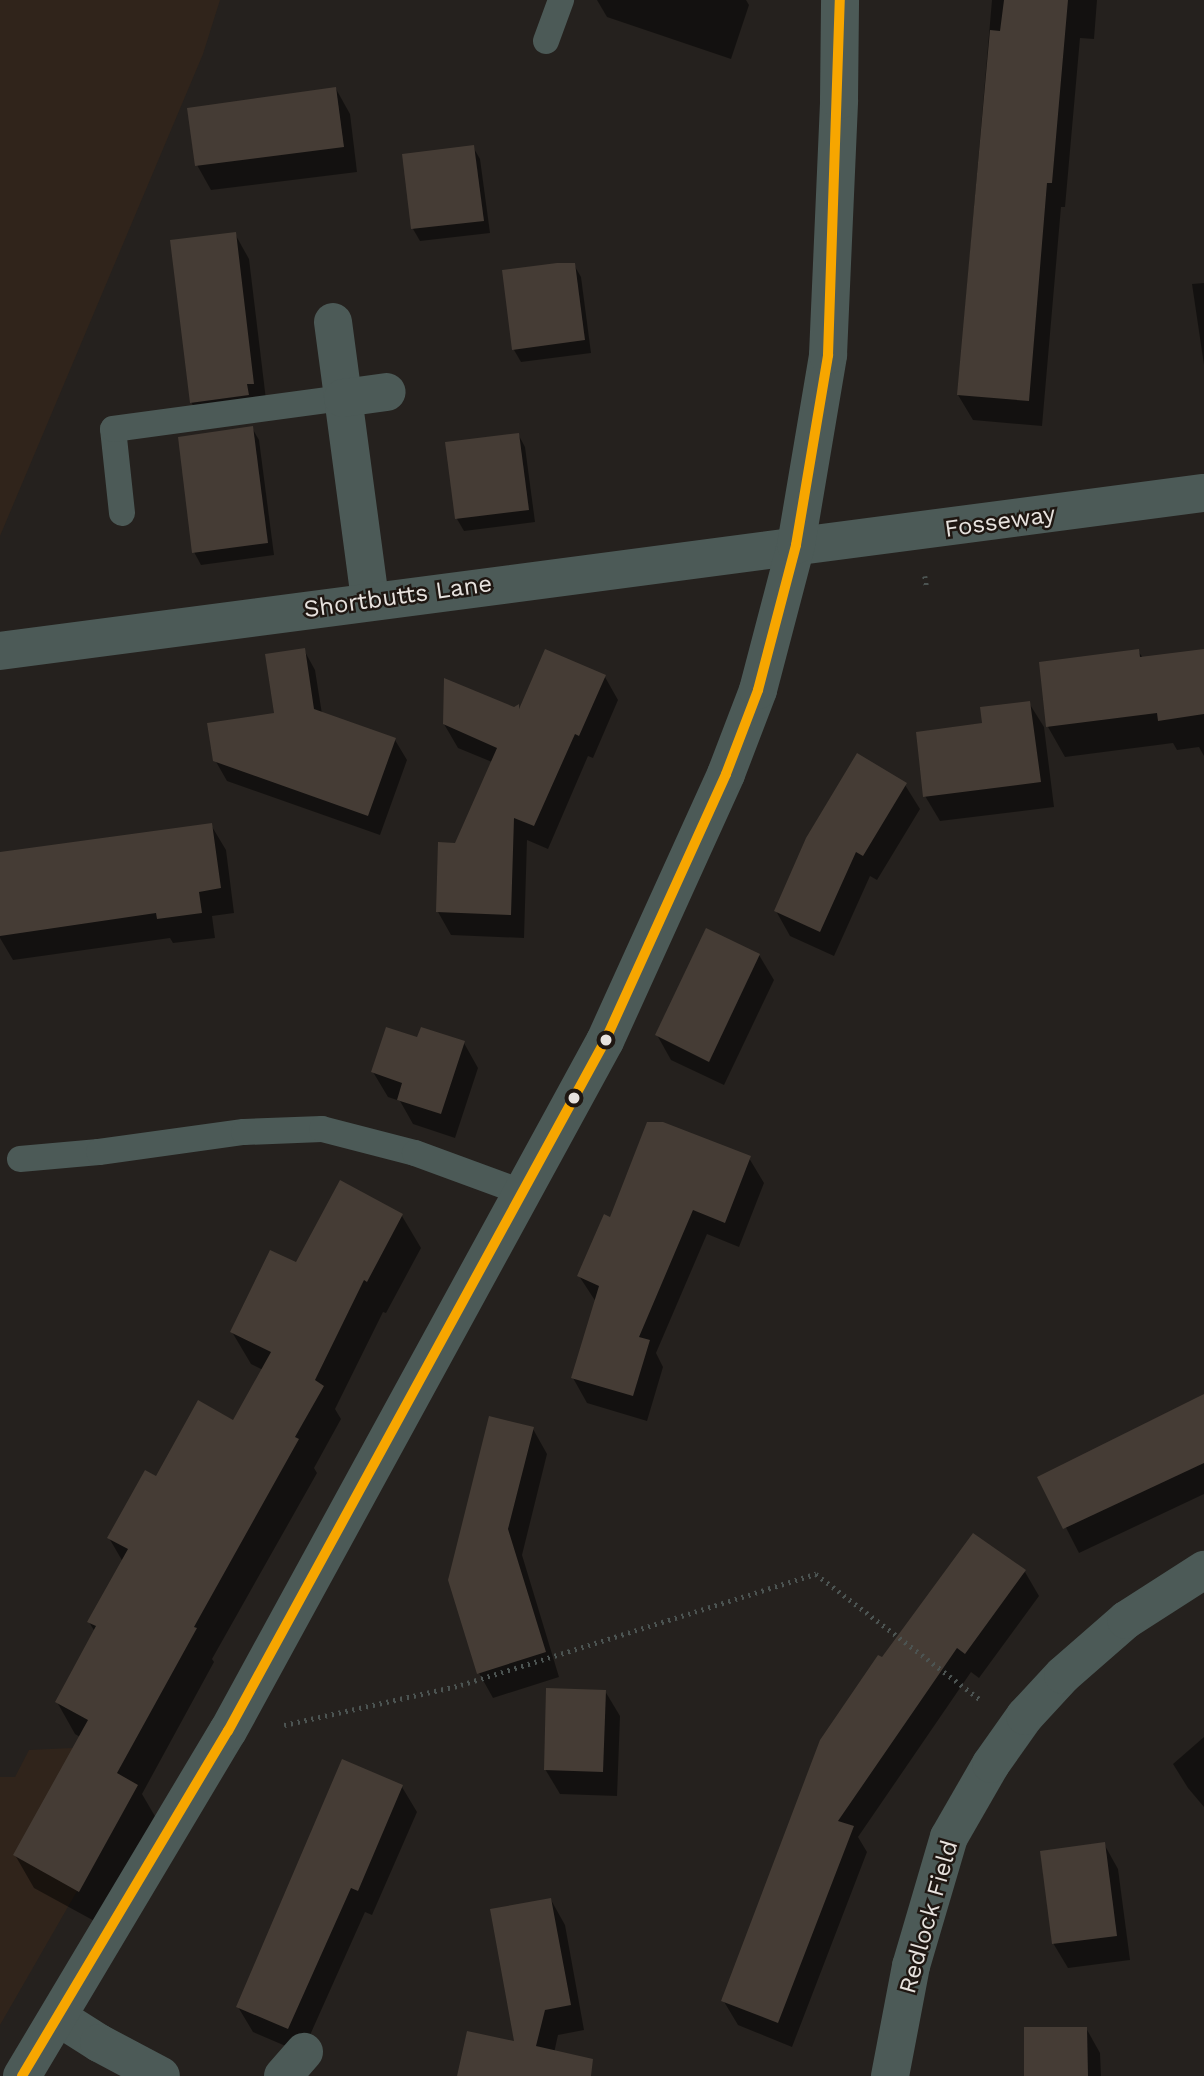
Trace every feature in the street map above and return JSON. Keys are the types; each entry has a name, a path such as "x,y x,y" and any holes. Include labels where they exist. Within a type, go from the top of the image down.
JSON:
{"street":[{"path":"22,2076 228,1731 605,1041 726,774 758,690 796,545 828,355 839,100 840,0"},
{"path":"333,321 370,601"},
{"path":"343,398 387,392"},
{"name":"Fosseway","path":"796,545 918,533 1204,493"},
{"name":"Shortbutts Lane","path":"0,651 796,545"},
{"name":"Redlock Field","path":"890,2076 911,1966 949,1837 990,1764 1063,1675 1126,1620 1204,1570"},
{"path":"58,2017 99,2043 162,2076"}],"lane":[{"path":"547,41 561,0"},
{"path":"122,513 113,429 343,398"},
{"path":"20,1159 99,1152 244,1132 322,1129 415,1153 522,1192"}],"path":[{"path":"228,1731 274,1727 461,1685 816,1574 1017,1728"}],"shaded area":[{"path":"0,0 220,0 203,54 0,536"},
{"path":"72,1748 138,1785 0,2025 0,1777 15,1777 29,1750"}],"building":[{"path":"1004,0 1068,0 1052,183 1047,183 1029,401 957,395 990,30 1000,31"},
{"path":"336,87 344,147 195,166 187,108"},
{"path":"474,145 484,221 411,229 402,154"},
{"path":"236,232 254,384 247,384 249,395 190,403 170,240"},
{"path":"575,263 585,340 512,350 502,270"},
{"path":"253,426 268,543 192,553 178,437"},
{"path":"519,433 529,510 455,519 445,442"},
{"path":"305,648 314,709 396,738 368,816 213,761 207,723 274,713 265,654"},
{"path":"545,649 606,675 579,736 575,734 534,826 514,818 511,915 436,912 438,842 455,843 497,748 443,724 444,678 514,707 519,704 519,709"},
{"path":"1139,649 1140,657 1204,649 1204,714 1158,721 1157,713 1046,727 1039,662"},
{"path":"1030,701 1041,782 923,797 916,732 982,723 980,707"},
{"path":"857,753 907,783 863,856 856,852 820,932 774,911 806,838"},
{"path":"212,823 221,888 199,892 202,913 157,919 156,913 0,936 0,852"},
{"path":"706,928 760,954 709,1062 655,1035"},
{"path":"386,1027 417,1037 421,1027 465,1041 441,1114 397,1100 402,1083 371,1072"},
{"path":"647,1122 663,1122 751,1156 725,1223 693,1210 639,1337 650,1340 633,1396 571,1378 599,1286 577,1276 604,1214 610,1217"},
{"path":"340,1180 403,1214 367,1282 364,1280 315,1380 324,1386 295,1437 299,1439 194,1627 197,1628 117,1773 138,1785 79,1892 13,1855 88,1720 55,1702 96,1626 87,1622 128,1549 107,1538 145,1470 156,1476 198,1400 233,1420 271,1352 230,1332 270,1250 296,1262"},
{"path":"1204,1394 1204,1463 1063,1529 1037,1477"},
{"path":"489,1416 534,1427 508,1529 546,1652 477,1674 448,1580"},
{"path":"973,1533 1026,1570 965,1654 957,1648 838,1821 854,1826 778,2023 721,2001 820,1740 878,1655 882,1657"},
{"path":"546,1688 606,1690 603,1772 544,1770"},
{"path":"342,1759 403,1785 358,1891 351,1888 288,2029 236,2007"},
{"path":"1105,1842 1117,1936 1052,1944 1040,1851"},
{"path":"551,1898 571,2005 545,2010 536,2046 593,2059 591,2076 457,2076 467,2031 514,2041 490,1909"},
{"path":"1024,2027 1087,2027 1088,2076 1024,2076"}],"transit line":[{"path":"22,2076 228,1731 605,1041 726,774 758,690 796,545 828,355 840,0"}]}
